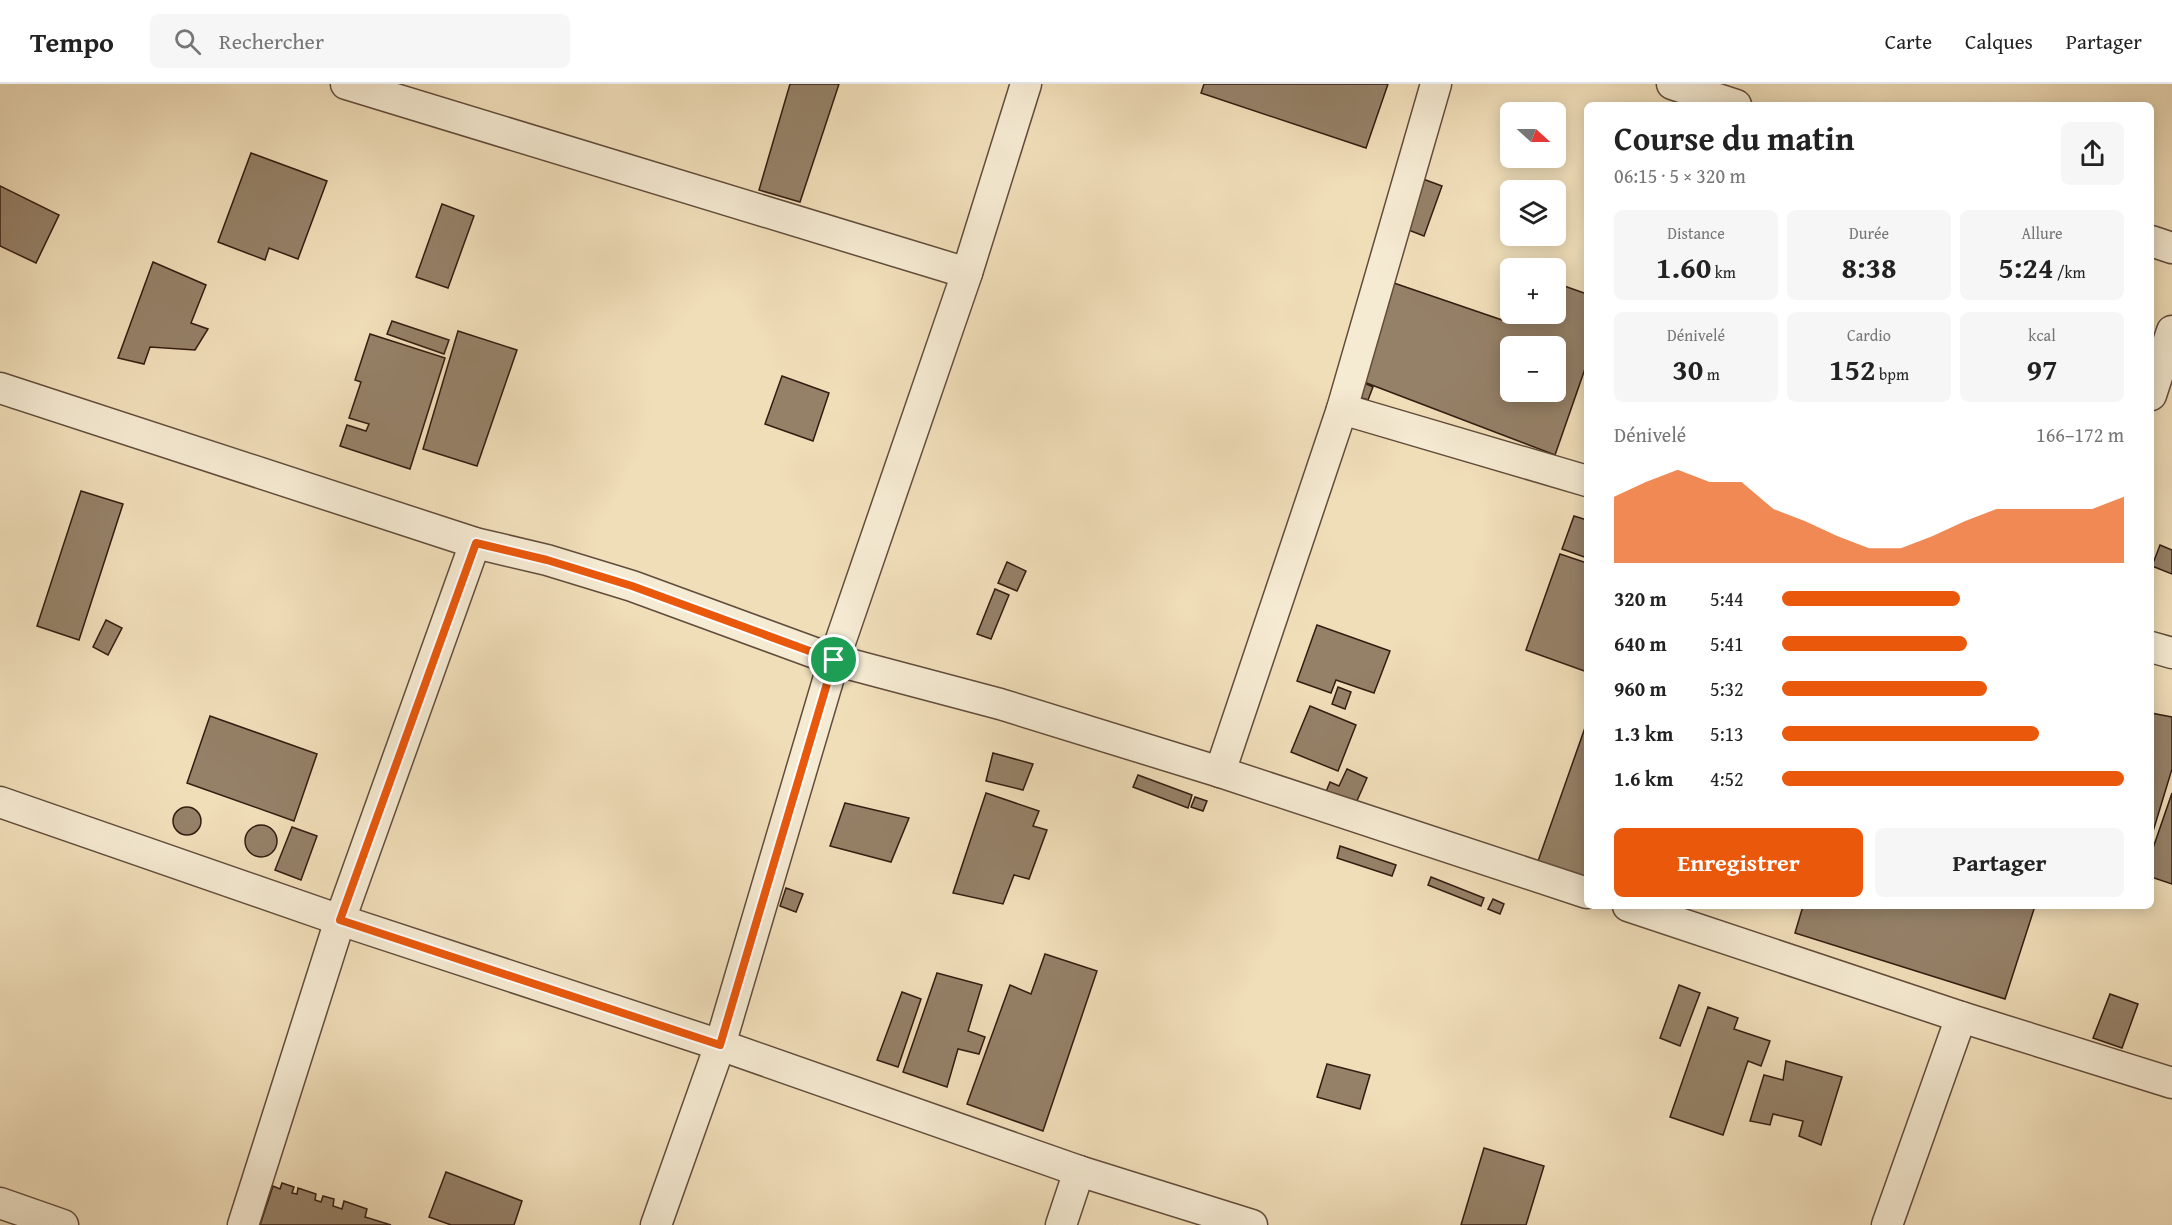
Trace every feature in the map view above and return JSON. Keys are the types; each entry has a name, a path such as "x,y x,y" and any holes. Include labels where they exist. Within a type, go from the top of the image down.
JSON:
{"street":[{"path":"346,84 967,273"},
{"path":"656,1225 720,1045 834,660 967,273 1026,84"},
{"path":"1220,772 1342,409 1436,84"},
{"path":"1672,84 1727,102"},
{"path":"2154,242 2172,248"},
{"path":"2154,386 2172,331"},
{"path":"0,388 476,543 547,560 632,586 834,660 1000,704 1220,772 1584,892"},
{"path":"1342,409 1584,480"},
{"path":"243,1225 340,920 476,543"},
{"path":"2154,648 2172,653"},
{"path":"0,802 340,920 720,1045 1079,1171 1252,1225"},
{"path":"1637,909 1961,1017 2172,1083"},
{"path":"1887,1225 1961,1017"},
{"path":"1061,1225 1079,1171"},
{"path":"0,1203 63,1225"}],"building":[{"path":"790,84 839,84 800,202 759,190"},
{"path":"1204,84 1388,84 1366,148 1201,93"},
{"path":"251,153 327,181 298,259 269,248 265,260 218,242"},
{"path":"1423,179 1442,186 1424,236 1406,229"},
{"path":"0,186 59,215 36,263 0,246"},
{"path":"442,204 474,216 448,288 416,277"},
{"path":"153,262 206,285 191,323 208,329 195,350 150,347 144,364 118,358"},
{"path":"1388,281 1500,319 1500,324 1566,324 1566,287 1584,293 1584,372 1555,455 1356,379"},
{"path":"392,321 449,340 444,354 387,334"},
{"path":"458,331 517,350 477,466 423,449"},
{"path":"370,334 445,358 410,469 340,446 347,425 366,431 369,424 349,418 361,382 355,380"},
{"path":"782,376 829,393 813,441 765,424"},
{"path":"1356,379 1373,387 1368,400 1353,395"},
{"path":"81,491 123,504 79,640 37,626"},
{"path":"1574,516 1584,519 1584,557 1562,549"},
{"path":"2160,545 2172,550 2172,574 2154,567"},
{"path":"1560,554 1584,562 1584,671 1526,650"},
{"path":"1007,562 1026,571 1017,591 998,583"},
{"path":"995,589 1009,595 991,639 977,634"},
{"path":"106,620 122,628 108,655 93,647"},
{"path":"1317,625 1390,651 1374,693 1336,680 1331,693 1297,681"},
{"path":"1338,687 1351,692 1345,709 1332,704"},
{"path":"1310,706 1356,725 1338,771 1291,752"},
{"path":"2154,714 2172,717 2172,769 2154,828"},
{"path":"210,716 317,754 294,821 187,783"},
{"path":"1584,731 1584,880 1537,864"},
{"path":"993,753 1033,764 1023,790 986,781"},
{"path":"1347,769 1367,778 1352,812 1323,799 1330,782 1339,786"},
{"path":"1138,775 1192,795 1188,808 1133,787"},
{"path":"986,793 1039,811 1033,826 1047,830 1029,879 1014,875 1003,904 953,893"},
{"path":"2172,793 2172,884 2154,878 2154,845"},
{"path":"1195,797 1207,801 1203,811 1191,807"},
{"path":"845,803 909,818 891,862 830,846"},
{"path":"187,807 197,811 201,821 197,831 187,835 177,831 173,821 177,811"},
{"path":"261,825 272,830 277,841 272,852 261,857 250,852 245,841 250,830"},
{"path":"292,827 317,836 301,880 275,870"},
{"path":"1340,846 1396,865 1392,876 1337,858"},
{"path":"1431,877 1484,898 1481,906 1428,885"},
{"path":"786,888 803,894 796,912 780,906"},
{"path":"1493,899 1504,904 1500,914 1488,909"},
{"path":"1802,909 2034,909 2005,999 1795,933"},
{"path":"1045,954 1097,971 1043,1131 967,1104 1010,985 1031,994"},
{"path":"937,973 982,985 968,1031 985,1037 979,1054 958,1049 947,1087 903,1072"},
{"path":"1679,985 1700,993 1680,1046 1660,1038"},
{"path":"902,992 921,999 898,1067 877,1060"},
{"path":"2110,994 2138,1004 2122,1048 2093,1038"},
{"path":"1708,1007 1738,1018 1734,1029 1770,1041 1761,1066 1748,1061 1723,1135 1670,1117"},
{"path":"1786,1061 1842,1077 1821,1145 1799,1136 1803,1121 1773,1114 1770,1125 1750,1121 1764,1075 1783,1080"},
{"path":"1327,1064 1370,1075 1360,1109 1317,1097"},
{"path":"1484,1148 1544,1166 1526,1225 1461,1225"},
{"path":"446,1172 522,1201 514,1225 451,1225 429,1217"},
{"path":"282,1183 294,1187 292,1193 297,1194 298,1188 316,1194 315,1200 321,1202 323,1196 334,1199 333,1206 342,1209 344,1201 367,1209 365,1217 391,1225 260,1225 273,1186 280,1189"}],"route":[{"path":"476,543 547,560 632,586 834,660 720,1045 340,920 476,543"}]}
